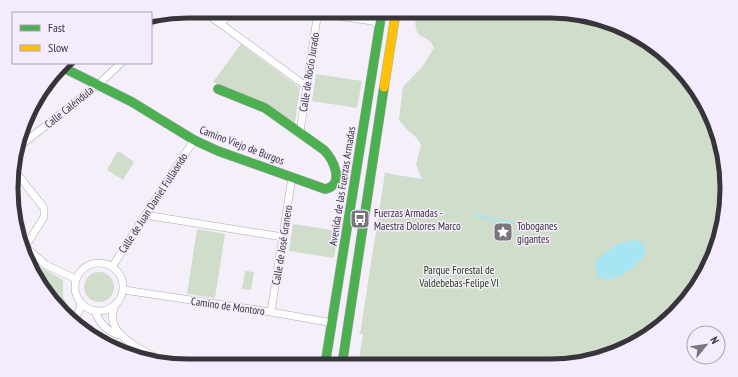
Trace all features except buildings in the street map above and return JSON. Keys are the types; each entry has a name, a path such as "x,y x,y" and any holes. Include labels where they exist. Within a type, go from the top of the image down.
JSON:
{"street":[{"path":"213,18 306,86"},
{"path":"221,24 226,18"},
{"name":"Calle de Rocío Jurado","path":"300,132 317,18"},
{"path":"354,18 372,21 379,25"},
{"name":"Avenida de las Fuerzas Armadas","path":"326,359 333,324 345,230 355,183 380,18"},
{"path":"343,359 395,18"},
{"name":"Calle Caléndula","path":"24,142 98,85 120,64"},
{"name":"Camino Viejo de Burgos","path":"67,69 150,112 194,140 218,151 325,189 330,188 335,182 337,174 332,158 300,132"},
{"path":"218,89 265,108 300,132"},
{"name":"Calle de Juan Daniel Fullaondo","path":"112,267 194,140"},
{"path":"18,175 44,208 45,213 27,242"},
{"name":"Calle de José Granero","path":"271,312 292,177"},
{"path":"145,215 283,237"},
{"path":"30,252 46,265 76,279"},
{"path":"91,264 106,264 112,267 121,277 124,290 122,298 114,308 95,312 89,310 81,303 76,294 76,279 80,273 91,264"},
{"name":"Camino de Montoro","path":"124,290 271,312 333,324"},
{"path":"76,317 81,303"},
{"path":"114,308 113,325 122,336"},
{"path":"95,312 107,329 122,336 151,355"}],"green space":[{"name":"Parque Forestal de Valdebebas-Felipe VI","path":"415,18 561,18 583,21 615,31 635,41 662,60 678,76 697,103 711,134 719,166 720,200 717,222 707,254 697,274 685,292 662,317 635,336 615,346 572,358 359,359 363,334 360,334 385,173 422,179 416,165 421,145 399,120 403,87 422,67 434,48 428,40 418,33"},
{"path":"241,44 300,88 295,123 267,104 213,82"},
{"path":"316,74 362,81 357,108 312,101"},
{"path":"117,152 120,152 134,162 123,180 107,170"},
{"path":"293,224 338,231 334,258 289,251"},
{"path":"197,229 225,234 215,298 187,294"},
{"path":"36,265 63,280 63,297 72,312 53,292"},
{"path":"245,271 254,272 251,290 242,289"},
{"path":"99,272 110,276 114,287 110,298 99,302 88,298 84,287 88,276"}],"water":[{"path":"635,240 643,243 646,254 631,269 612,278 605,279 598,277 595,266 596,260 617,244"}],"waterway":[{"path":"473,215 513,223"}],"traffic: fast":[{"path":"326,359 381,18"},
{"path":"67,69 132,102 194,140 218,151 325,189 331,187 335,182 336,171 331,159 324,150 265,108 218,89"},
{"path":"343,359 384,87"}],"traffic: slow":[{"path":"384,87 395,18"}],"place":[{"name":"Fuerzas Armadas - Maestra Dolores Marco","path":"360,219"},
{"name":"Toboganes gigantes","path":"503,232"}]}
